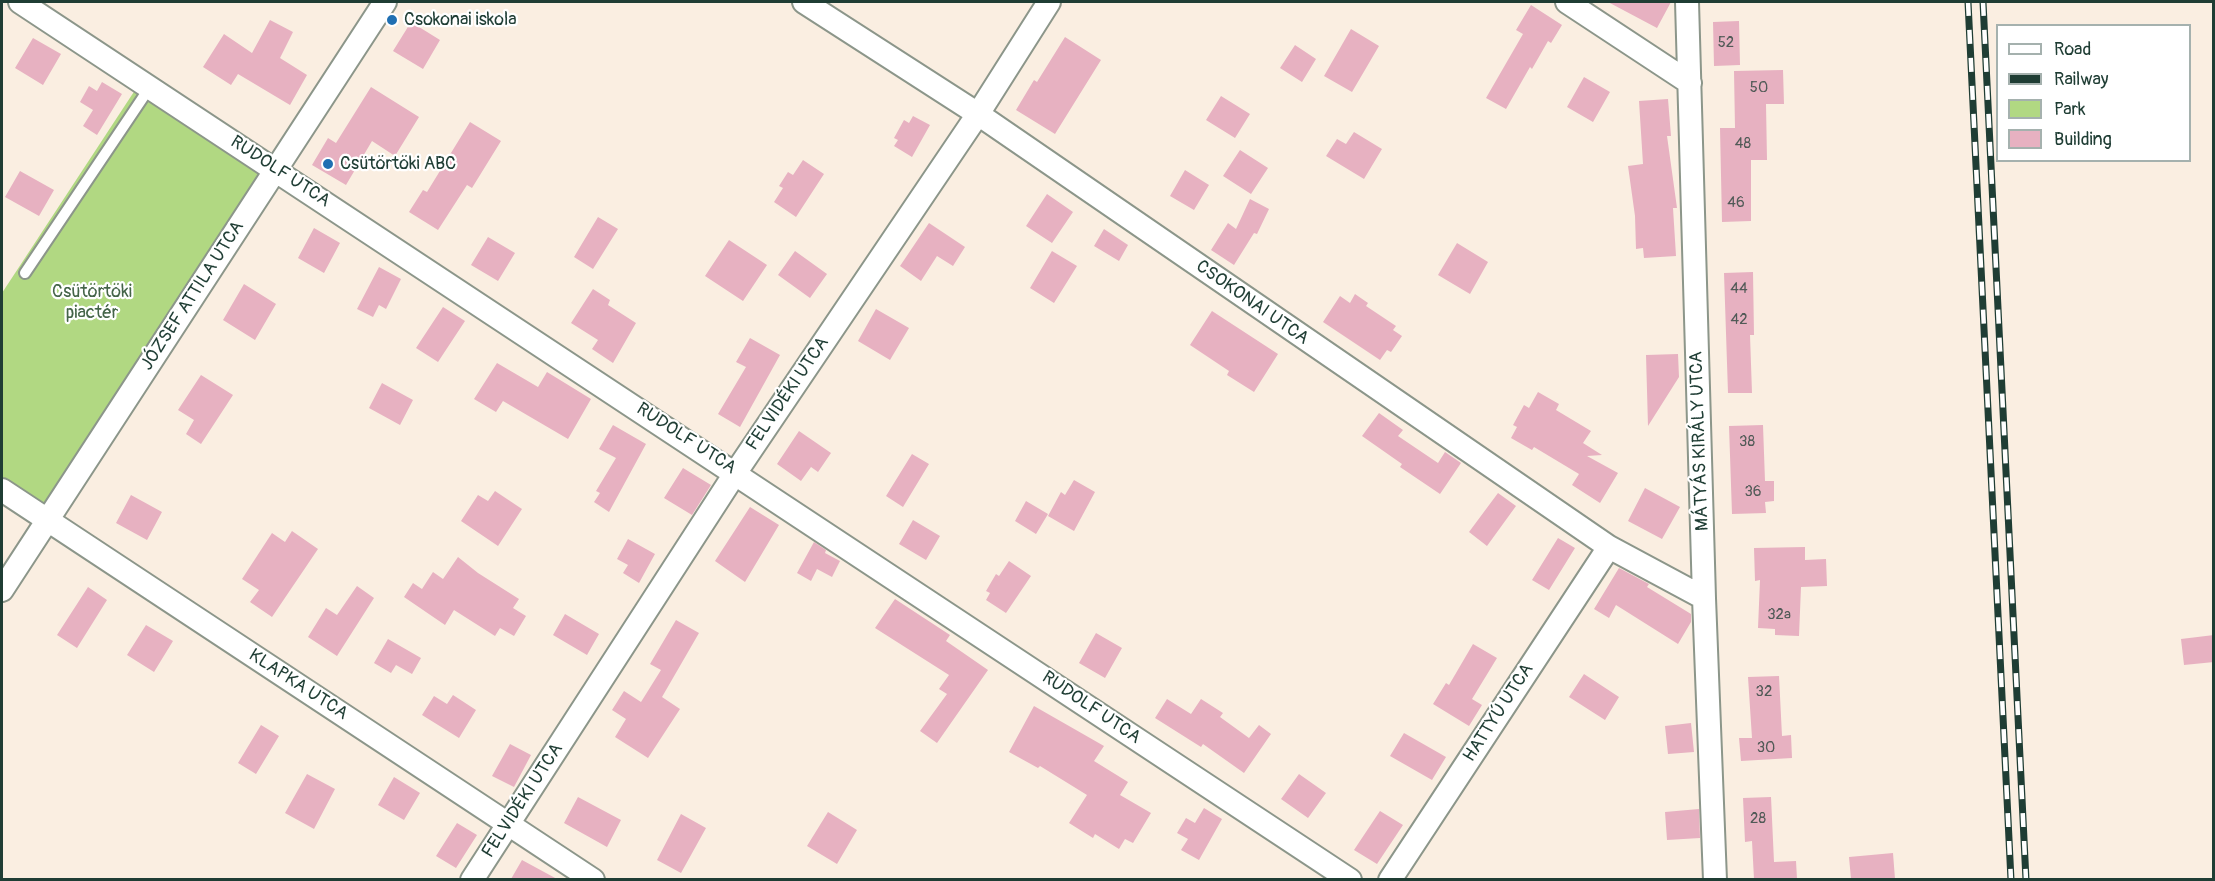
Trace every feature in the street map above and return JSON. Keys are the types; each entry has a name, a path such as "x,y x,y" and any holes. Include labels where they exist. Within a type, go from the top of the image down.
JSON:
{"street":[{"name":"RUDOLF UTCA","path":"20,2 1350,879"},
{"name":"JÓZSEF ATTILA UTCA","path":"2,590 385,2"},
{"name":"CSOKONAI UTCA","path":"804,2 978,114 1609,547 1704,598"},
{"name":"FELVIDÉKI UTCA","path":"472,879 736,472 978,114 1049,2"},
{"path":"1567,2 1690,83"},
{"name":"MÁTYÁS KIRÁLY UTCA","path":"1687,2 1704,598 1715,879"},
{"name":"KLAPKA UTCA","path":"2,490 593,879"},
{"name":"HATTYÚ UTCA","path":"1390,879 1609,547"}],"lane":[{"path":"25,273 150,87"}],"green space":[{"name":"Csütörtöki piactér","path":"141,81 275,170 47,521 2,490 2,293"}],"building":[{"path":"1608,2 1671,2 1657,28"},
{"path":"1531,5 1562,25 1551,43 1548,41 1532,69 1530,67 1506,109 1486,98 1523,34 1516,30"},
{"path":"270,20 293,32 280,58 307,75 290,105 238,74 231,85 203,67 224,34 252,53"},
{"path":"1739,21 1740,65 1714,66 1713,22"},
{"path":"411,22 440,40 423,69 393,51"},
{"path":"1351,29 1379,46 1352,92 1324,76"},
{"path":"1065,37 1101,60 1055,134 1016,110 1034,80 1037,82"},
{"path":"33,38 61,54 43,85 15,68"},
{"path":"1295,45 1316,59 1302,82 1280,68"},
{"path":"1783,70 1784,104 1766,104 1767,160 1751,160 1751,221 1722,222 1720,128 1735,128 1734,71"},
{"path":"1584,77 1610,92 1593,122 1567,107"},
{"path":"102,82 122,94 97,135 83,126 93,110 80,102 89,86 97,91"},
{"path":"371,87 419,117 395,156 372,141 346,185 312,165 328,138 336,143"},
{"path":"1221,96 1250,114 1235,138 1206,120"},
{"path":"1668,99 1671,136 1667,136 1677,208 1673,208 1676,256 1644,258 1643,248 1636,249 1635,216 1628,166 1643,164 1639,101"},
{"path":"913,116 930,125 912,157 894,146 898,140 894,138 904,120 909,123"},
{"path":"470,122 501,141 472,188 467,185 438,230 409,212 423,190 427,192"},
{"path":"1354,132 1382,149 1364,179 1326,156 1337,139 1346,144"},
{"path":"1240,150 1268,168 1251,194 1223,176"},
{"path":"803,160 824,174 796,217 774,202 783,188 779,186 788,172 793,175"},
{"path":"1185,170 1209,185 1194,210 1170,196"},
{"path":"20,171 54,190 39,216 5,197"},
{"path":"1047,194 1073,212 1052,243 1026,226"},
{"path":"1250,199 1269,209 1257,234 1254,233 1234,265 1211,250 1228,223 1236,229"},
{"path":"598,217 618,229 593,269 574,257"},
{"path":"929,223 965,247 953,266 937,256 921,281 900,266"},
{"path":"314,228 340,243 324,273 298,258"},
{"path":"1104,229 1128,245 1119,261 1094,246"},
{"path":"488,237 515,253 498,281 471,265"},
{"path":"729,240 767,265 743,301 705,276"},
{"path":"1457,243 1488,262 1470,294 1438,275"},
{"path":"795,251 827,274 810,298 778,275"},
{"path":"1052,251 1077,266 1054,303 1030,288"},
{"path":"379,267 401,279 386,309 379,305 373,317 357,309"},
{"path":"1753,272 1754,335 1750,335 1752,393 1728,393 1724,273"},
{"path":"244,284 276,304 255,340 223,320"},
{"path":"593,289 610,300 608,305 636,323 613,363 592,349 598,340 571,323"},
{"path":"1355,294 1368,303 1366,306 1396,326 1393,330 1402,336 1391,352 1387,350 1380,360 1323,322 1340,296 1350,303"},
{"path":"443,307 465,321 438,362 416,348"},
{"path":"876,309 909,328 890,360 858,341"},
{"path":"1212,311 1278,354 1254,392 1227,375 1229,371 1190,345"},
{"path":"750,338 780,355 740,427 718,414 746,367 736,362"},
{"path":"1678,354 1679,377 1648,426 1646,355"},
{"path":"497,363 538,387 547,372 591,399 568,439 503,401 496,412 474,399"},
{"path":"201,375 233,395 201,444 186,434 194,420 178,410"},
{"path":"382,383 413,400 400,425 369,408"},
{"path":"1538,392 1559,404 1556,410 1591,431 1583,443 1602,455 1587,456 1618,473 1600,503 1572,485 1579,474 1534,447 1532,450 1511,438 1517,427 1513,425 1524,405 1529,408"},
{"path":"1379,413 1403,430 1398,436 1438,463 1445,452 1461,463 1440,494 1400,467 1402,464 1362,436"},
{"path":"613,425 646,444 609,512 594,502 600,493 596,491 616,458 599,449"},
{"path":"1763,425 1765,481 1774,481 1774,501 1765,502 1766,513 1732,514 1729,426"},
{"path":"799,431 831,453 818,472 811,467 801,481 777,464"},
{"path":"912,454 929,464 903,507 886,496"},
{"path":"683,468 711,485 692,515 664,498"},
{"path":"1074,480 1095,492 1074,531 1048,516 1061,492 1065,495"},
{"path":"1645,488 1680,507 1662,539 1628,521"},
{"path":"495,491 522,509 498,546 461,521 478,495 488,501"},
{"path":"1498,493 1516,506 1487,546 1469,532"},
{"path":"131,495 162,512 147,540 116,523"},
{"path":"1026,501 1048,514 1036,534 1015,521"},
{"path":"750,507 779,525 745,582 715,561"},
{"path":"913,520 940,536 926,560 899,544"},
{"path":"292,531 318,549 272,617 250,602 259,590 242,579 272,533 285,542"},
{"path":"1558,538 1575,548 1549,590 1532,580"},
{"path":"628,539 655,554 639,583 623,573 628,565 617,559"},
{"path":"814,542 826,550 825,553 840,561 832,577 817,569 811,581 797,573"},
{"path":"1805,547 1805,560 1826,559 1827,586 1801,587 1799,636 1775,635 1775,629 1758,628 1760,580 1755,581 1754,548"},
{"path":"458,557 478,573 519,599 513,608 526,616 514,636 500,628 495,636 454,610 445,625 404,597 413,583 422,589 433,572 443,579"},
{"path":"1009,561 1031,576 1006,613 986,600 990,593 986,591 996,574 999,576"},
{"path":"1619,568 1649,584 1647,587 1691,614 1691,622 1678,644 1616,605 1609,618 1594,609"},
{"path":"357,586 374,598 337,656 308,637 326,608 337,615"},
{"path":"88,587 107,600 77,648 57,635"},
{"path":"895,599 950,635 946,641 988,670 937,743 920,731 947,694 939,689 949,675 875,628"},
{"path":"565,614 599,634 587,655 553,635"},
{"path":"676,620 699,633 662,697 680,709 648,758 615,737 626,719 612,710 624,691 641,702 661,670 650,664"},
{"path":"146,625 173,641 154,672 127,655"},
{"path":"1096,633 1122,648 1105,678 1079,663"},
{"path":"2214,635 2214,662 2184,665 2181,639"},
{"path":"388,639 421,658 412,674 396,665 391,673 374,663"},
{"path":"1473,644 1497,658 1472,699 1482,705 1469,726 1433,704 1446,683 1449,685"},
{"path":"1584,674 1619,697 1605,720 1569,697"},
{"path":"1779,676 1782,736 1791,735 1792,758 1741,761 1739,738 1752,738 1748,677"},
{"path":"453,695 476,710 459,738 422,715 434,696 447,704"},
{"path":"1167,699 1191,714 1201,699 1223,713 1220,717 1249,738 1259,725 1271,734 1244,773 1203,744 1201,747 1155,718"},
{"path":"1034,706 1104,746 1094,761 1128,782 1120,795 1151,813 1133,843 1125,839 1119,849 1095,834 1093,838 1069,823 1087,795 1040,766 1038,768 1009,752"},
{"path":"1691,723 1694,752 1668,754 1665,726"},
{"path":"261,725 279,736 256,774 238,763"},
{"path":"1404,733 1446,757 1432,780 1390,756"},
{"path":"510,744 531,755 514,787 492,776"},
{"path":"307,774 335,789 314,829 285,813"},
{"path":"1299,774 1326,793 1308,818 1281,799"},
{"path":"394,777 420,793 404,820 378,805"},
{"path":"578,797 621,820 607,847 564,823"},
{"path":"1771,797 1774,862 1796,861 1797,879 1754,879 1752,841 1745,842 1743,798"},
{"path":"1204,808 1222,819 1199,860 1181,850 1188,839 1177,833 1186,818 1195,823"},
{"path":"1699,809 1700,838 1667,840 1665,812"},
{"path":"1380,811 1403,825 1377,864 1354,850"},
{"path":"828,812 857,830 837,864 807,846"},
{"path":"681,814 706,828 681,873 657,860"},
{"path":"457,823 477,835 456,868 436,856"},
{"path":"1893,853 1895,879 1851,879 1849,857"},
{"path":"522,860 557,879 511,879"}],"railway":[{"path":"1968,2 2011,880"},
{"path":"1983,2 2026,880"}],"place":[{"name":"Csokonai iskola","path":"392,20"},
{"name":"Csütörtöki ABC","path":"328,164"}]}
